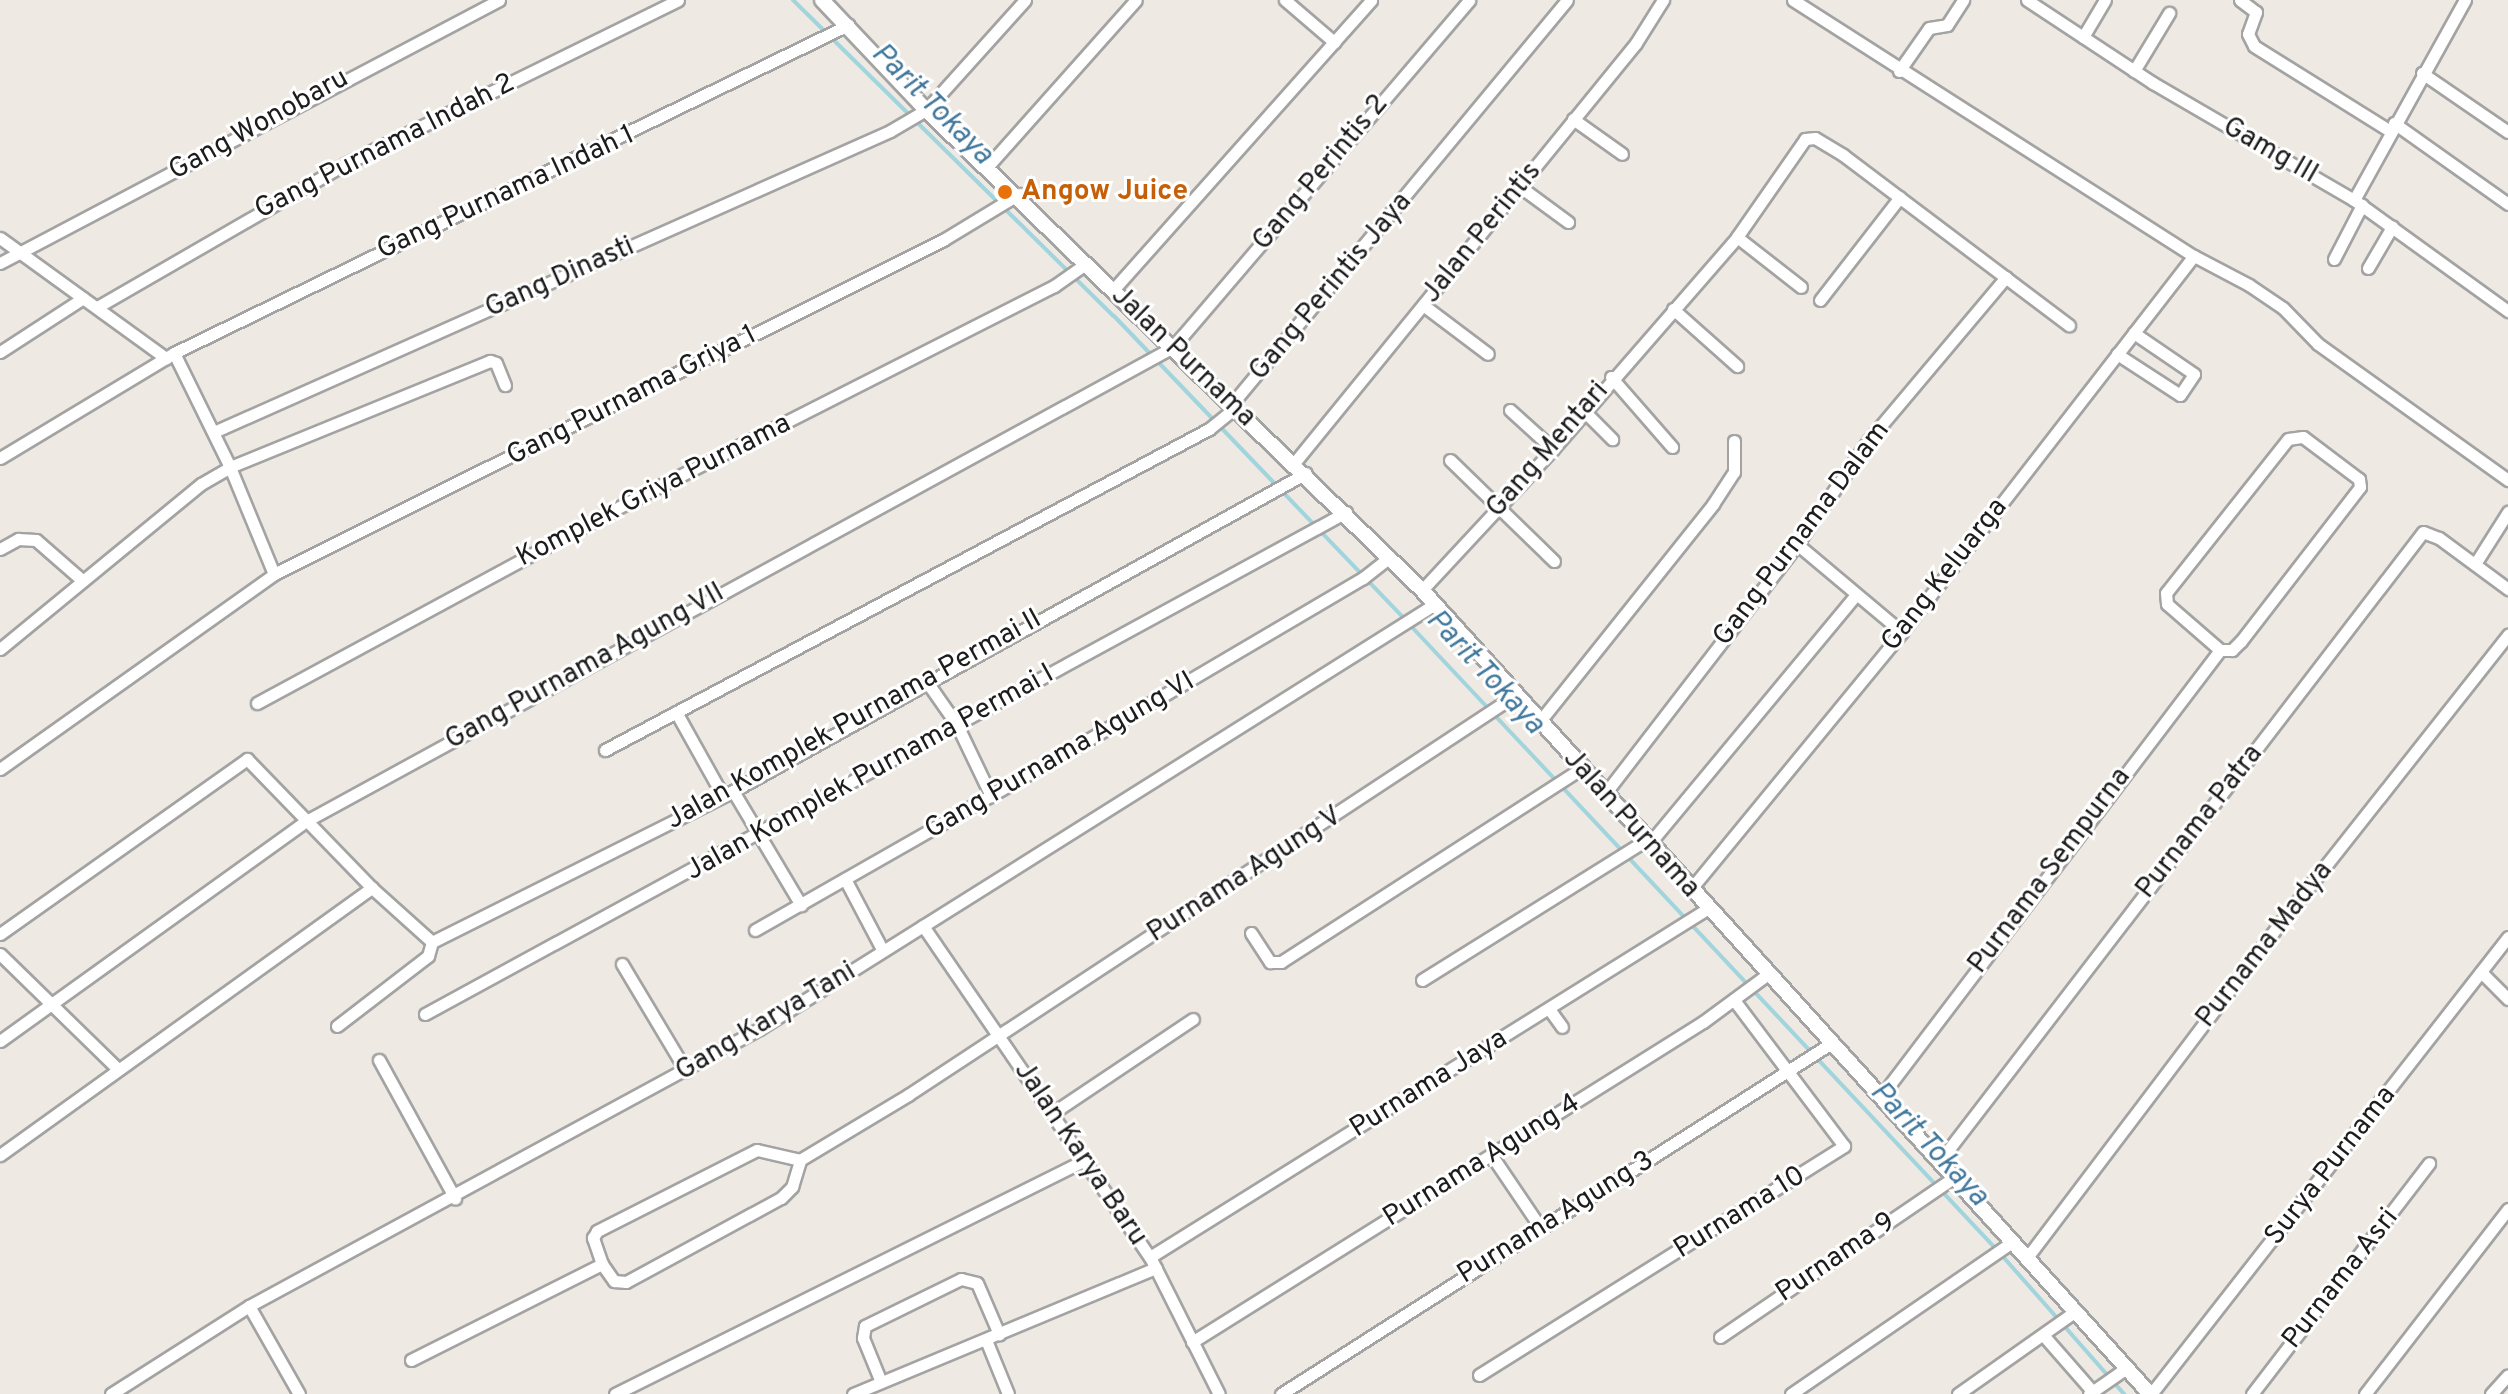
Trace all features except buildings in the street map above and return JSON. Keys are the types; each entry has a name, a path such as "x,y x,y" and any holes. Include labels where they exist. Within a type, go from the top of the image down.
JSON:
{"street":[{"name":"Gang Wonobaru","path":"0,263 23,255 355,72 499,0"},
{"name":"Gang Purnama Indah 2","path":"99,306 345,164 678,0"},
{"name":"Jalan Purnama","path":"822,0 843,28 922,112 988,166 1082,267 1113,290 1168,350 1230,410 1301,467 1340,516 1385,561 1422,590 1431,607 1512,697 1540,721 1577,772 1604,795 1644,843 1690,890 1703,912 1828,1045 1882,1095 1939,1162 1948,1182 2007,1247 2026,1259 2069,1317 2120,1373 2151,1394"},
{"name":"Gang Dinasti","path":"216,431 902,123 922,112 1025,0"},
{"path":"988,166 1136,0"},
{"path":"1285,0 1334,42"},
{"path":"1113,290 1371,0"},
{"name":"Gang Perintis 2","path":"1168,350 1469,0"},
{"name":"Gang Perintis Jaya","path":"605,750 1209,429 1230,410 1431,170 1567,0"},
{"name":"Jalan Perintis","path":"1301,467 1423,305 1573,119 1663,0"},
{"path":"1793,0 1899,71 2194,256 2283,308 2318,344 2508,480"},
{"path":"1899,71 1929,28 1947,25 1963,0"},
{"name":"Gamg III","path":"2027,0 2134,71 2358,202 2508,311"},
{"path":"2083,37 2105,0"},
{"path":"2240,0 2256,12 2248,34 2259,51 2392,127 2508,204"},
{"path":"2334,259 2392,127 2465,0"},
{"path":"2134,71 2169,13"},
{"name":"Gang Purnama Indah 1","path":"170,356 191,343 821,42 843,28"},
{"path":"2422,73 2508,132"},
{"path":"1573,119 1622,154"},
{"name":"Gang Mentari","path":"1422,590 1553,449 1611,377 1737,237 1790,156 1809,137 1843,155 1900,197"},
{"path":"1519,186 1568,222"},
{"name":"Gang Purnama Griya 1","path":"0,769 274,574 988,214 1016,196"},
{"path":"1820,300 1900,197 2069,325"},
{"path":"2368,268 2392,227"},
{"path":"1737,237 1801,287"},
{"path":"0,238 170,356 216,431 274,574"},
{"name":"Gang Keluarga","path":"1690,890 1902,632 2194,256"},
{"name":"Komplek Griya Purnama","path":"257,703 644,494 1054,286 1082,267"},
{"name":"Gang Purnama Dalam","path":"1604,795 1797,544 1868,441 1930,374 2006,277"},
{"path":"0,352 83,298"},
{"path":"1423,305 1488,354"},
{"path":"1673,309 1737,366"},
{"path":"2117,354 2180,395 2194,374 2134,333"},
{"name":"Gang Purnama Agung VII","path":"0,1041 308,820 1168,350"},
{"path":"0,458 170,356"},
{"path":"0,649 201,484 230,467 490,361 496,363 505,385"},
{"path":"1611,377 1672,447"},
{"path":"1510,410 1553,449"},
{"path":"1584,411 1612,439"},
{"name":"Purnama Sempurna","path":"2303,437 2359,479 2360,487 2241,641 2232,650 2220,650 2167,604 2166,593 2288,439 2303,437"},
{"path":"1540,721 1713,504 1734,472 1734,441"},
{"path":"1450,460 1554,561"},
{"name":"Jalan Komplek Purnama Permai II","path":"432,942 728,793 1293,480 1301,467"},
{"path":"2508,512 2475,564 2508,589"},
{"name":"Jalan Komplek Purnama Permai I","path":"425,1014 1340,516"},
{"name":"Purnama Patra","path":"1939,1162 2423,532 2475,564"},
{"path":"0,549 18,539 36,540 83,581"},
{"path":"1797,544 1855,596 1902,632"},
{"name":"Gang Purnama Agung VI","path":"755,930 991,796 1363,578 1385,561"},
{"path":"1422,980 1644,843 1855,596"},
{"name":"Gang Karya Tani","path":"111,1394 249,1306 455,1198 686,1071 1407,625 1431,607"},
{"name":"Purnama Madya","path":"2026,1259 2282,921 2508,635"},
{"name":"Purnama Sempurna","path":"1882,1095 2220,650"},
{"path":"927,682 957,725 991,796"},
{"name":"Purnama Agung V","path":"800,1160 998,1035 1512,697"},
{"path":"676,712 728,793 761,833 801,905"},
{"path":"0,934 245,759 254,761 372,888 432,942 428,956 337,1026"},
{"path":"1251,933 1270,962 1281,962 1577,772"},
{"path":"845,879 883,951"},
{"path":"0,1155 372,888"},
{"name":"Purnama Jaya","path":"853,1394 986,1340 1153,1262 1703,912"},
{"name":"Jalan Karya Baru","path":"923,926 1054,1112 1153,1262 1216,1393"},
{"name":"Surya Purnama","path":"2151,1394 2508,937"},
{"path":"0,954 118,1069"},
{"path":"622,964 686,1071"},
{"path":"2481,972 2508,999"},
{"name":"Purnama Agung 4","path":"1192,1342 1492,1156 1739,997 1766,976"},
{"name":"Purnama 10","path":"1479,1375 1842,1149 1843,1141 1739,997"},
{"path":"1549,1009 1562,1027"},
{"path":"1054,1112 1193,1019"},
{"name":"Purnama Agung 3","path":"1281,1394 1828,1045"},
{"path":"379,1060 455,1198"},
{"path":"757,1150 800,1160 787,1194 626,1282 614,1281 602,1264 593,1238 597,1231 757,1150"},
{"path":"1492,1156 1540,1227"},
{"path":"615,1394 1085,1160"},
{"name":"Purnama Asri","path":"2252,1394 2429,1163"},
{"name":"Purnama 9","path":"1720,1337 1948,1182"},
{"path":"2365,1394 2508,1209"},
{"path":"1791,1394 1991,1262 2007,1247"},
{"path":"411,1360 602,1264"},
{"path":"874,1388 863,1338 865,1326 961,1279 971,1278 977,1283 999,1334"},
{"path":"249,1306 299,1394"},
{"path":"1958,1394 2069,1317"},
{"path":"2047,1334 2094,1391 2120,1373"},
{"path":"986,1340 1008,1394"},
{"path":"2491,1394 2508,1375"}],"waterway":[{"name":"Parit Tokaya","path":"793,0 1114,316 1409,624 1998,1251 2124,1394"}],"place":[{"name":"Angow Juice","path":"1005,192"}]}
